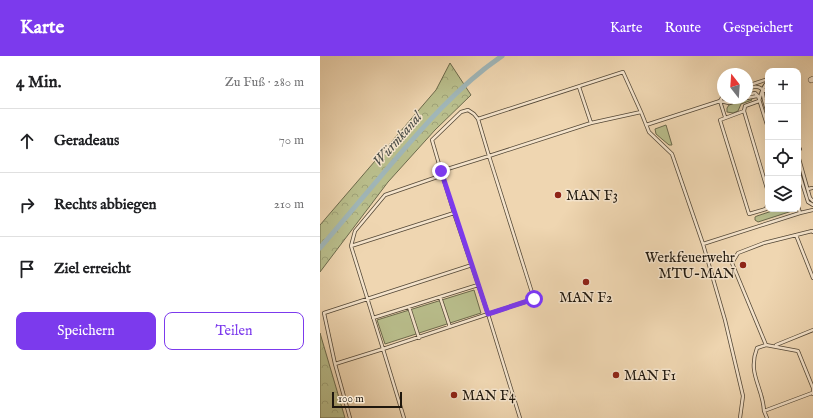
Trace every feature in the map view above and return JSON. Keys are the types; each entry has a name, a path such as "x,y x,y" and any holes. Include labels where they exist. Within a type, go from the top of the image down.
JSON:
{"lane":[{"path":"478,119 623,72 652,135 672,154 703,244 725,320 743,396 740,418"},
{"path":"753,85 765,82"},
{"path":"759,101 765,84"},
{"path":"753,86 759,87 765,90"},
{"path":"579,87 591,123"},
{"path":"762,89 765,104"},
{"path":"753,96 758,96 765,119"},
{"path":"759,101 745,106 744,111 765,182"},
{"path":"646,124 717,102"},
{"path":"721,104 725,117"},
{"path":"335,364 383,350 488,314 534,299 478,119 468,110 461,112 432,140 454,213 488,314 520,418"},
{"path":"744,111 720,120 749,214 765,209"},
{"path":"441,171 591,123 641,112"},
{"path":"801,165 813,201"},
{"path":"404,418 351,246 355,231 386,194 442,175"},
{"path":"801,185 808,202 813,205"},
{"path":"808,189 812,188"},
{"path":"801,212 812,210"},
{"path":"703,244 800,212"},
{"path":"351,246 454,213"},
{"path":"766,345 732,263 738,252 764,243 813,232"},
{"path":"796,235 813,278"},
{"path":"350,418 335,364 324,313 472,265"},
{"path":"373,318 478,285"},
{"path":"440,297 450,327"},
{"path":"409,307 419,338"},
{"path":"776,346 813,330"},
{"path":"764,411 813,393 813,388 798,351 766,345 757,348 753,358 753,369 764,411 767,418"}],"green space":[{"path":"450,63 471,95 435,130 388,182 320,272 320,225 436,90"},
{"path":"741,104 738,111 733,113 727,112 729,105"},
{"path":"666,125 672,145 669,145 656,134 655,129"},
{"path":"769,212 789,212 758,222 755,220 755,217"},
{"path":"474,290 481,313 385,344 377,320"},
{"path":"320,333 345,418 320,418"}],"waterway":[{"name":"Würmkanal","path":"320,248 441,108 470,81 502,56"}],"place":[{"name":"MAN F3","path":"558,195"},
{"name":"Werkfeuerwehr MTU-MAN","path":"743,265"},
{"name":"MAN F2","path":"586,282"},
{"name":"MAN F1","path":"616,375"},
{"name":"MAN F4","path":"454,395"}],"route":[{"path":"441,171 488,314 534,299"}]}
